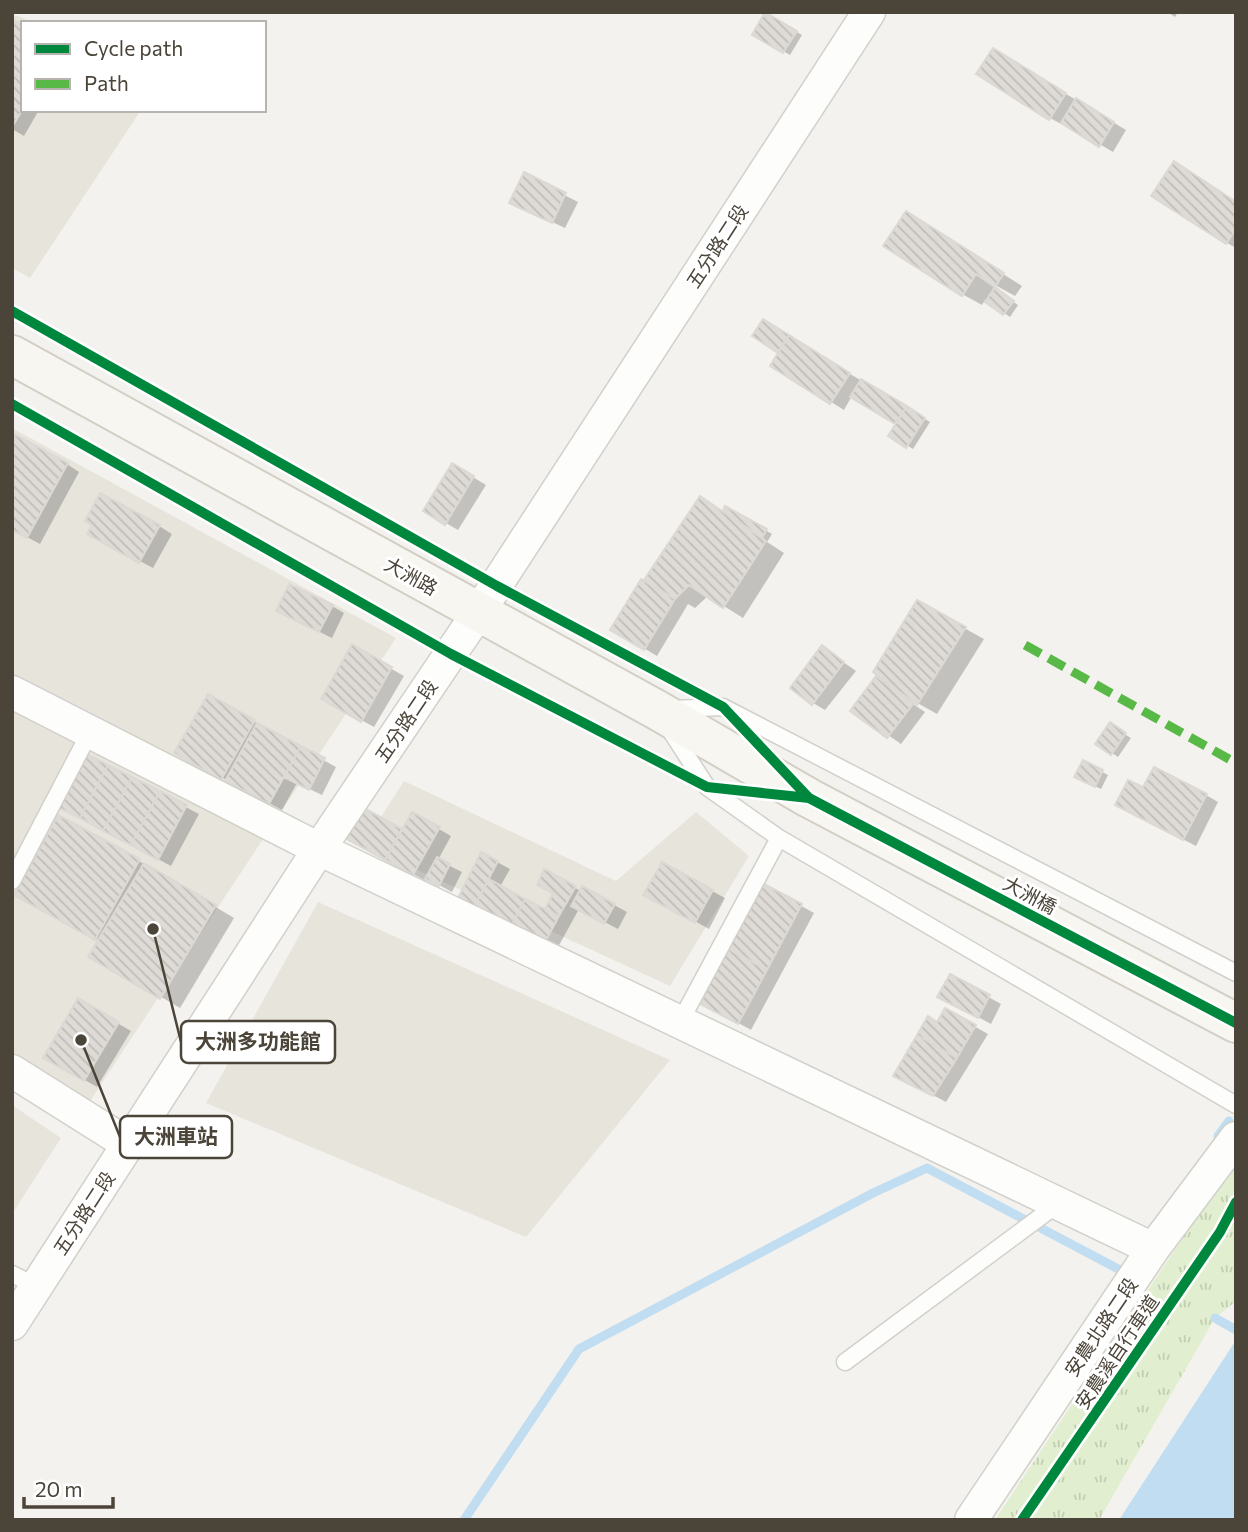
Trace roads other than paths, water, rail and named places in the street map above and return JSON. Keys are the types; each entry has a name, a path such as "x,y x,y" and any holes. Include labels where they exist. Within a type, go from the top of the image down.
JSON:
{"street":[{"name":"五分路二段","path":"12,1324 24,1280 128,1144 869,12"},
{"name":"大洲路","path":"12,355 657,710 808,798"},
{"path":"12,692 319,849 1153,1249"},
{"name":"大洲橋","path":"808,798 1236,1023"},
{"path":"12,1071 128,1144"},
{"name":"安農北路二段","path":"971,1520 1153,1249 1236,1138"}],"lane":[{"path":"657,710 723,707 1236,973"},
{"path":"657,710 707,787 779,838 1236,1105"},
{"path":"12,881 90,732"},
{"path":"680,1022 779,838"},
{"path":"845,1362 1059,1203"}],"water":[{"path":"1236,1340 1236,1520 1119,1520"}],"waterway":[{"path":"1218,1136 1229,1121"},
{"path":"464,1520 579,1349 873,1193 927,1168 1122,1271"},
{"path":"1215,1318 1236,1330"}],"place":[{"name":"大洲多功能館","path":"153,929"},
{"name":"大洲車站","path":"81,1040"}]}
